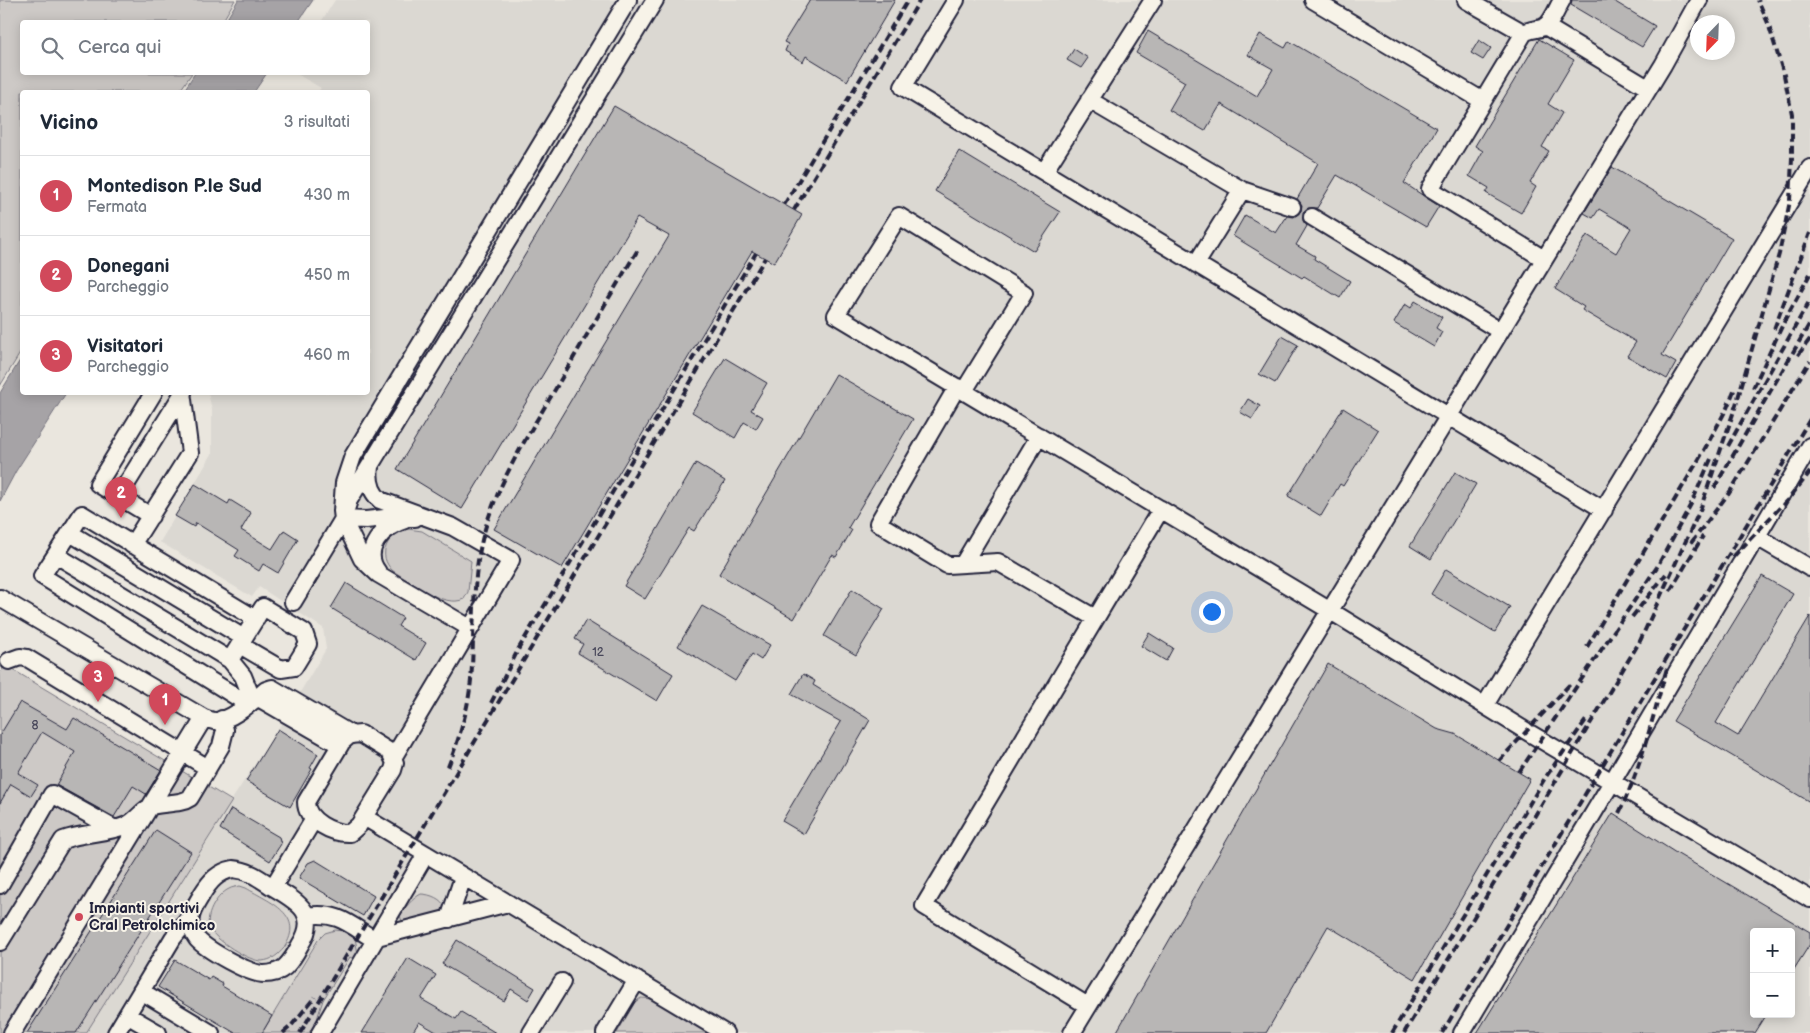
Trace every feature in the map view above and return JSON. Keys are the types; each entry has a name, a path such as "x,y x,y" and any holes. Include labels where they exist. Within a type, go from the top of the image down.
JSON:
{"street":[{"path":"470,628 382,576 362,559 343,518 342,492 346,471 353,456 628,0"},
{"path":"293,602 343,518 349,500 656,0"},
{"path":"956,0 903,87 1604,510"},
{"path":"1044,172 1153,0"},
{"path":"1313,0 1483,101"},
{"path":"1544,259 1430,189 1524,33 1545,26 1562,0"},
{"path":"1072,1033 1648,88 1699,0"},
{"path":"1476,2 1524,33"},
{"path":"1545,26 1648,88"},
{"path":"1089,100 1242,190 1292,207"},
{"path":"1485,706 1810,168"},
{"path":"1196,264 1242,190"},
{"path":"1095,618 998,562 947,564 878,523 960,389 1024,292 899,216 836,315 960,389 1039,436 1330,610 1485,706 1810,899"},
{"path":"1312,217 1500,331"},
{"path":"152,395 98,484 152,514"},
{"path":"119,496 182,395"},
{"path":"132,545 190,453 183,395"},
{"path":"963,564 1039,436"},
{"path":"1462,1033 1810,446"},
{"path":"370,467 369,481 375,496 380,500 461,530 511,560 393,758"},
{"path":"1088,1006 924,906 1161,509"},
{"path":"256,618 82,514 42,576 216,684 346,740"},
{"path":"343,518 366,520 394,517 434,520"},
{"path":"382,576 372,561 376,540 393,524 414,518"},
{"path":"70,533 242,641 281,669 294,668 308,644 304,632 263,607 242,641 230,660"},
{"path":"1757,537 1810,568"},
{"path":"56,555 230,660 243,676 253,701"},
{"path":"0,598 197,714 216,721 222,719 237,713 272,688 346,740"},
{"path":"9,661 20,657 27,658 208,768"},
{"path":"12,1033 182,752 197,714"},
{"path":"0,942 63,840 75,835 96,834 115,829 129,824 149,807 161,803 186,800 197,787 221,746 225,730 222,719"},
{"path":"361,734 386,749 393,758 395,763 393,770 355,830 350,833 344,833 331,829 314,819 308,812 306,802 346,740 361,734"},
{"path":"0,885 52,794 115,829"},
{"path":"364,817 725,1033"},
{"path":"273,887 314,819"},
{"path":"320,1033 426,854"},
{"path":"116,1033 173,938 190,917 208,884 222,872 241,869 273,887 294,900 307,916 309,925 308,932 291,960 279,971 263,974 244,969 198,940 192,929 190,917"},
{"path":"449,918 463,876"},
{"path":"307,916 318,914 332,915 376,939 508,903"},
{"path":"605,1033 637,980"},
{"path":"532,1033 562,982"},
{"path":"141,991 211,1033"},
{"path":"127,1015 158,1033"}],"shaded area":[{"path":"0,0 235,0 223,20 20,20 20,75 191,75 180,90 20,90 20,353 0,386"},
{"path":"238,0 313,0 299,20 226,20"},
{"path":"335,0 1810,0 1810,1033 0,1033 0,673 5,665 231,801 278,729 326,649 323,628 259,587 252,597 160,542 212,454 212,410 208,395 370,395 370,90 320,90 321,88 298,75 370,75 370,20 322,20"},
{"path":"194,75 266,75 255,90 184,90"},
{"path":"20,360 20,395 65,395 16,471 0,501 0,393"},
{"path":"408,529 422,531 471,561 468,592 464,599 456,601 437,597 393,571 388,565 385,558 386,546 394,535"},
{"name":"Impianti sportivi Cral Petrolchimico","path":"5,665 232,801 86,1033 0,1033 0,673"},
{"path":"240,886 274,904 288,918 291,927 290,937 282,951 269,960 256,960 241,954 217,938 209,927 209,916 213,905 229,889"},
{"path":"421,894 432,896 442,902 445,908 442,913 402,921 400,916 404,910"},
{"path":"335,930 343,931 355,938 358,954 355,960 350,957 323,1000 317,1019 309,1033 262,1033 318,940 325,933"},
{"path":"641,998 652,999 709,1033 617,1033 635,1002"}],"building":[{"path":"810,0 895,0 847,81 806,56 803,62 785,51 788,44 784,42"},
{"path":"1572,0 1612,0 1655,26 1642,47 1571,5"},
{"path":"1148,31 1257,96 1273,69 1248,55 1260,34 1285,48 1289,41 1437,128 1404,183 1439,206 1426,227 1337,175 1317,208 1308,208 1303,212 1303,221 1307,226 1296,245 1315,256 1314,259 1350,281 1340,298 1304,276 1302,278 1233,236 1245,215 1276,233 1287,216 1294,217 1301,211 1302,205 1297,199 1318,163 1221,104 1205,131 1169,110 1185,82 1136,53"},
{"path":"1539,39 1574,60 1548,104 1562,113 1542,147 1549,151 1530,183 1536,187 1521,213 1486,193 1489,188 1469,176 1483,151 1475,146"},
{"path":"1479,40 1491,48 1483,60 1471,53"},
{"path":"1074,49 1088,58 1081,68 1067,60"},
{"path":"614,106 802,215 774,263 752,251 562,568 494,529 669,236 637,218 462,509 397,469"},
{"path":"959,151 1060,212 1034,251 935,191"},
{"path":"1612,167 1732,238 1662,355 1676,363 1667,379 1627,356 1636,342 1582,310 1584,307 1555,289 1587,235 1616,253 1631,228 1599,209 1593,218 1584,213"},
{"path":"1415,301 1442,317 1436,328 1442,332 1434,347 1394,323 1405,304 1411,308"},
{"path":"1282,336 1298,345 1275,383 1259,374"},
{"path":"725,358 767,383 751,410 763,417 756,429 744,422 735,438 692,412"},
{"path":"836,374 913,419 848,528 852,530 836,557 832,555 794,619 719,574"},
{"path":"1248,399 1260,406 1252,419 1240,412"},
{"path":"1343,408 1378,430 1343,486 1340,484 1321,516 1288,496"},
{"path":"696,463 725,481 694,531 689,528 645,599 624,586"},
{"path":"1455,472 1476,484 1431,559 1410,546"},
{"path":"195,484 228,504 230,500 251,513 241,530 272,549 284,530 298,539 278,573 263,564 259,571 235,556 239,550 196,523 194,527 175,516"},
{"path":"1446,569 1510,607 1495,632 1431,594"},
{"path":"1762,576 1793,594 1716,723 1738,736 1810,616 1810,802 1673,721"},
{"path":"346,583 403,618 398,626 426,643 416,660 331,608"},
{"path":"852,589 884,609 856,655 824,636"},
{"path":"702,606 770,645 761,660 752,654 735,681 678,646"},
{"path":"586,620 673,674 657,701 578,653 583,644 575,639"},
{"path":"1149,633 1173,648 1166,661 1141,646"},
{"path":"1328,664 1437,729 1455,734 1530,779 1415,979 1328,926 1266,1033 1116,1033"},
{"path":"803,674 815,681 813,685 870,720 804,834 782,821 841,722 791,694"},
{"path":"20,702 67,729 74,718 161,770 146,794 133,786 114,817 56,785 75,752 42,732 18,773 38,785 31,796 11,784 0,803 0,735"},
{"path":"278,729 318,754 310,768 312,769 290,807 246,781"},
{"path":"231,809 279,837 281,844 270,861 220,829"},
{"path":"1613,813 1676,853 1810,932 1810,944 1795,968 1795,928 1750,928 1750,1018 1764,1018 1755,1033 1477,1033"},
{"path":"156,830 191,852 76,1033 27,1033"},
{"path":"315,860 374,896 363,916 299,878 308,863"},
{"path":"457,940 535,988 528,1000 511,989 504,1001 442,964"},
{"path":"408,958 436,975 421,999 456,1019 461,1012 496,1033 438,1033 419,1022 412,1033 362,1033"},
{"path":"175,960 209,980 211,977 223,984 222,986 272,1016 262,1033 235,1033 158,987"}],"railway":[{"path":"784,205 908,0"},
{"path":"794,210 920,0"},
{"path":"1404,1033 1640,641 1700,510 1736,405 1779,254 1790,201 1792,114 1784,75 1768,23 1758,0"},
{"path":"1774,329 1810,233"},
{"path":"448,767 456,746 470,691 476,575 488,519 513,461 639,248"},
{"path":"491,703 519,648 756,253"},
{"path":"300,1033 765,258"},
{"path":"1753,388 1783,324 1810,274"},
{"path":"1728,446 1810,300"},
{"path":"1714,488 1810,323"},
{"path":"1798,355 1810,339"},
{"path":"1728,495 1810,361"},
{"path":"1587,647 1702,454 1727,408 1735,388"},
{"path":"1442,1033 1810,419"},
{"path":"1519,772 1657,567 1691,504 1711,459"},
{"path":"1733,557 1791,496 1810,472"},
{"path":"1691,543 1732,489"},
{"path":"1670,591 1703,536"},
{"path":"1632,617 1666,574"},
{"path":"1619,813 1641,759 1668,665"},
{"path":"1499,761 1571,683"},
{"path":"1392,1033 1545,778 1586,720"},
{"path":"283,1033 315,997"}],"place":[{"name":"Donegani","path":"121,518"},
{"name":"Visitatori","path":"98,702"},
{"name":"Montedison P.le Sud","path":"165,725"},
{"name":"Impianti sportivi Cral Petrolchimico","path":"79,917"}]}
